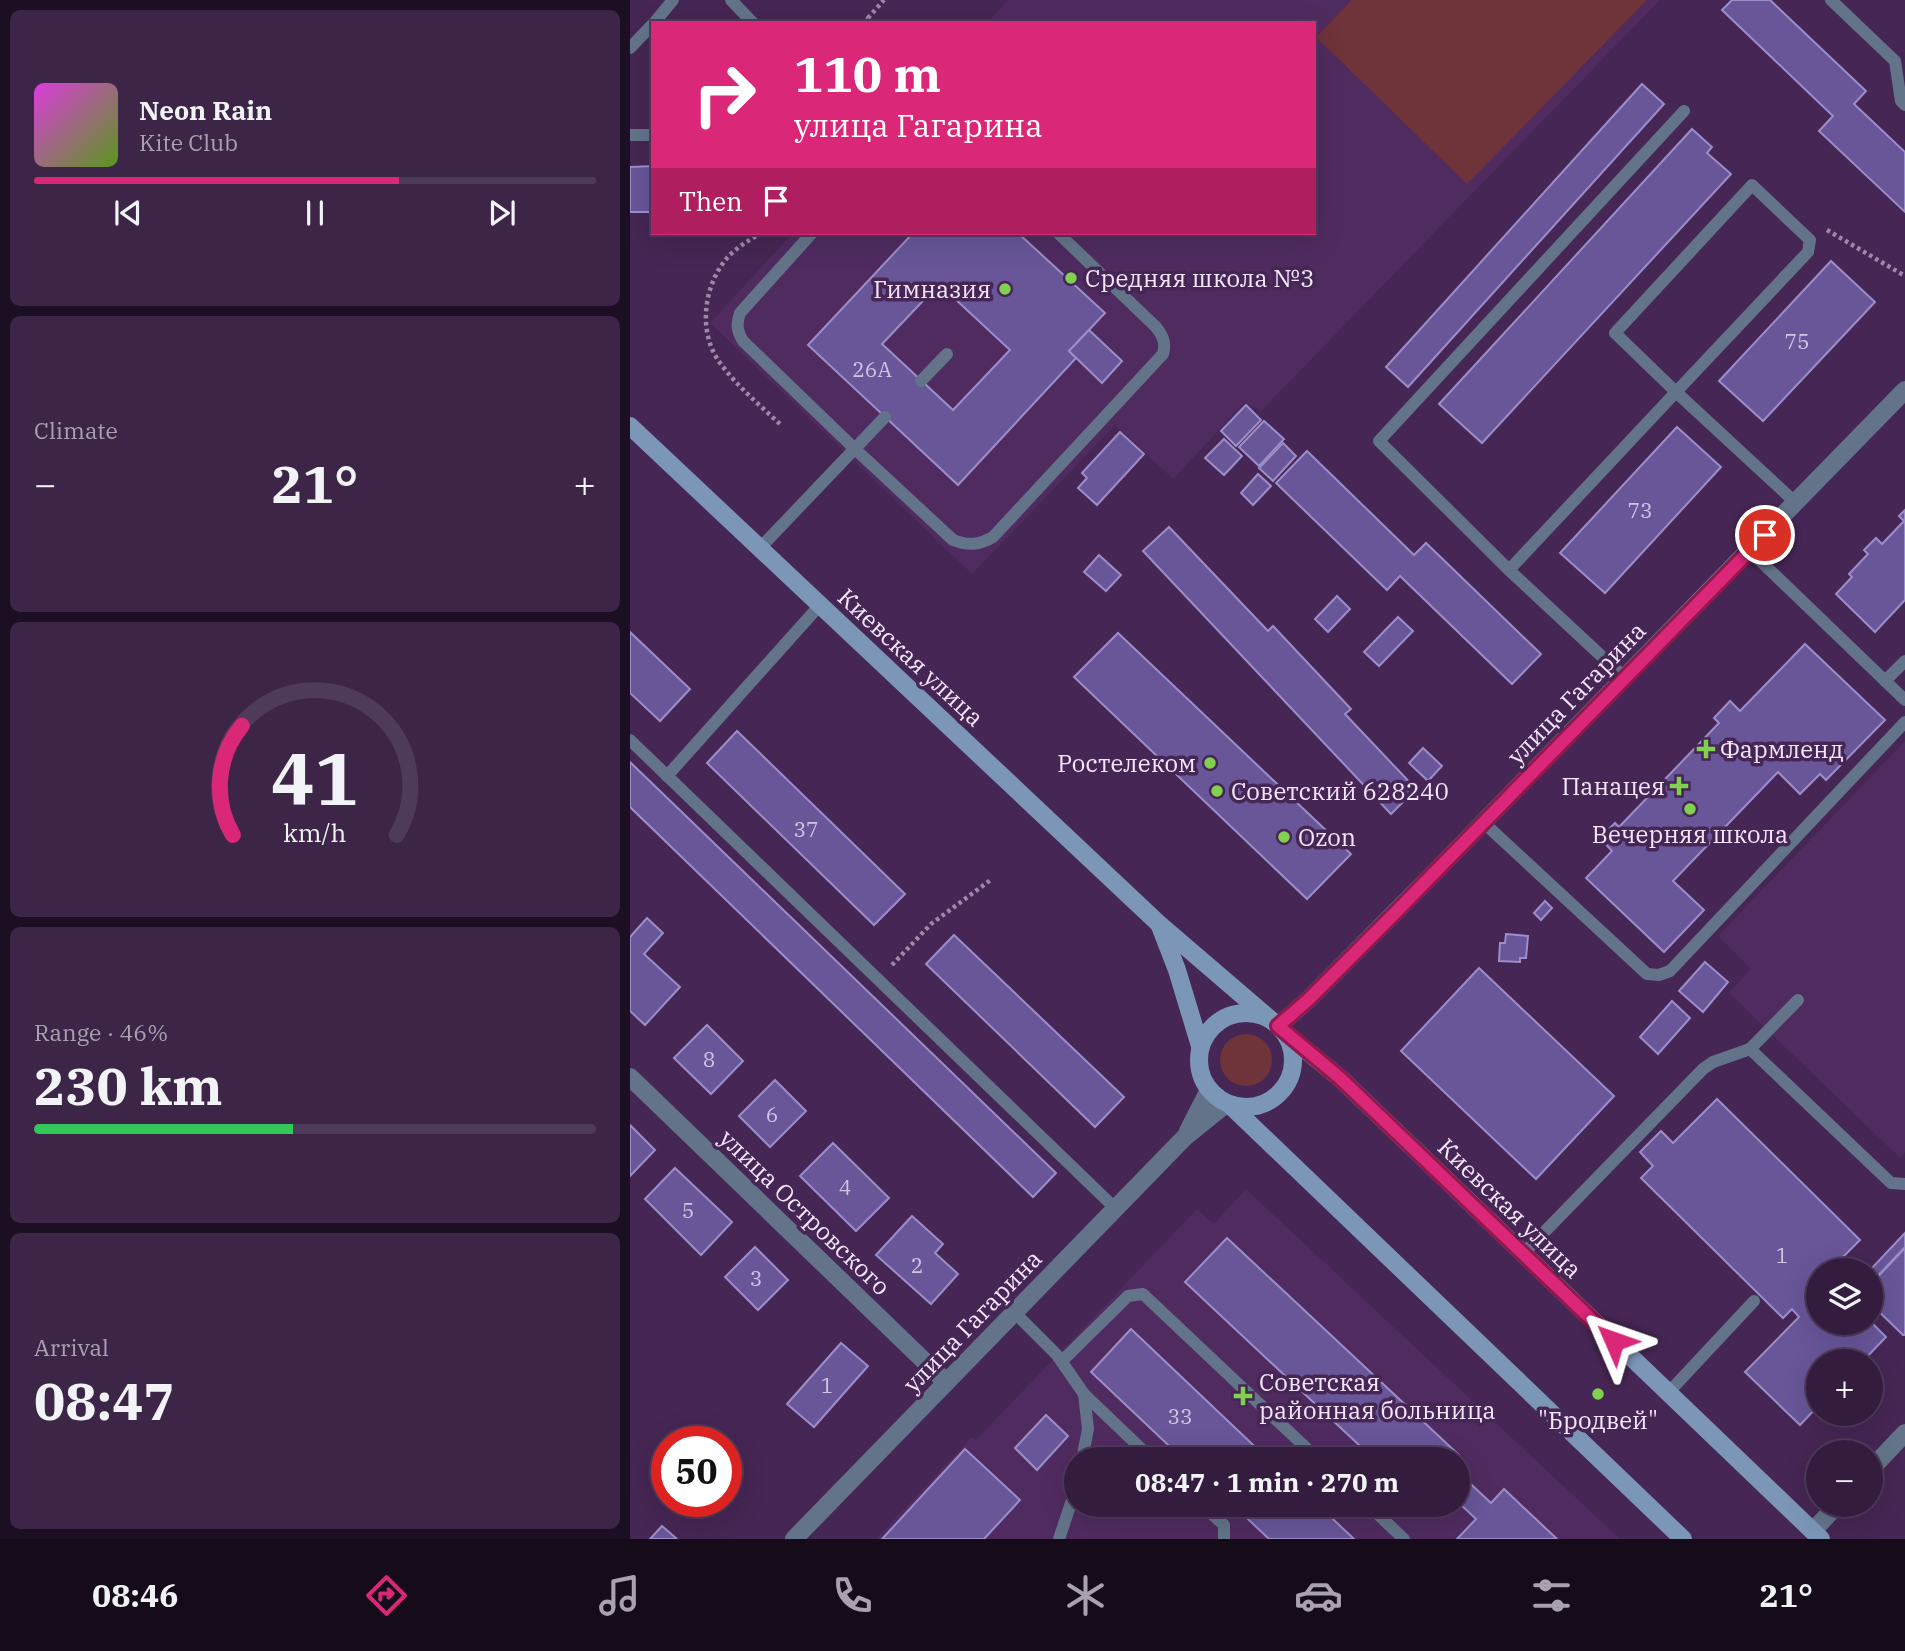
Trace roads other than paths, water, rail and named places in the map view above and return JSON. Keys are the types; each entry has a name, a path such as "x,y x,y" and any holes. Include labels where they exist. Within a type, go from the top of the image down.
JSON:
{"main road":[{"name":"Киевская улица","path":"630,426 1158,923 1340,1078 1817,1535"},
{"name":"Киевская улица","path":"1158,923 1177,970 1200,1046"},
{"path":"1228,1105 1255,1107 1271,1100 1284,1088 1293,1065 1291,1048 1277,1026 1249,1013 1233,1015 1213,1026 1200,1046 1199,1069 1209,1090 1228,1105 1683,1539"}],"street":[{"name":"улица Гагарина","path":"1277,1026 1308,1000 1905,390"},
{"name":"улица Островского","path":"630,1077 946,1381"},
{"name":"улица Гагарина","path":"1185,1137 1209,1090"},
{"name":"улица Гагарина","path":"794,1539 1185,1137 1228,1105"},
{"path":"1883,1456 1905,1433"},
{"path":"1817,1535 1829,1517"}],"lane":[{"path":"655,21 673,0"},
{"path":"731,0 751,21"},
{"path":"1831,0 1895,61 1901,101 1905,105"},
{"path":"630,48 651,25"},
{"path":"1625,678 1509,570 1379,441 1684,111"},
{"path":"630,135 651,135"},
{"path":"1509,570 1676,392 1808,252 1810,240 1752,185 1615,334 1676,392 1796,503"},
{"path":"810,235 740,313 737,321 738,332 743,341 855,449 953,540 964,545 993,537 1163,354 1163,336 1156,327 1060,235"},
{"path":"921,381 947,354"},
{"path":"760,548 886,417"},
{"path":"1750,551 1905,700"},
{"path":"667,776 820,605"},
{"path":"1885,681 1905,661"},
{"path":"1483,822 1647,974 1659,975 1670,971 1905,722"},
{"path":"630,740 1116,1209"},
{"path":"1523,1254 1703,1069 1713,1062 1750,1049 1798,1000"},
{"path":"1750,1049 1891,1183 1905,1184"},
{"path":"1062,1361 1128,1296 1143,1294 1305,1447"},
{"path":"1669,1392 1754,1301"},
{"path":"1014,1313 1062,1361 1084,1394 1139,1447"},
{"path":"1084,1394 1088,1429 1085,1447"},
{"path":"1059,1539 1066,1517"},
{"path":"1215,1517 1224,1525 1224,1539"},
{"path":"1381,1517 1404,1539"}],"place":[{"name":"Средняя школа №3","path":"1071,278"},
{"name":"Гимназия","path":"1005,289"},
{"name":"Фармленд","path":"1706,749"},
{"name":"Ростелеком","path":"1210,763"},
{"name":"Панацея","path":"1679,786"},
{"name":"Советский 628240","path":"1217,791"},
{"name":"Вечерняя школа","path":"1690,809"},
{"name":"Ozon","path":"1284,837"},
{"name":"\"Бродвей\"","path":"1598,1394"},
{"name":"Советская районная больница","path":"1243,1396"}]}
